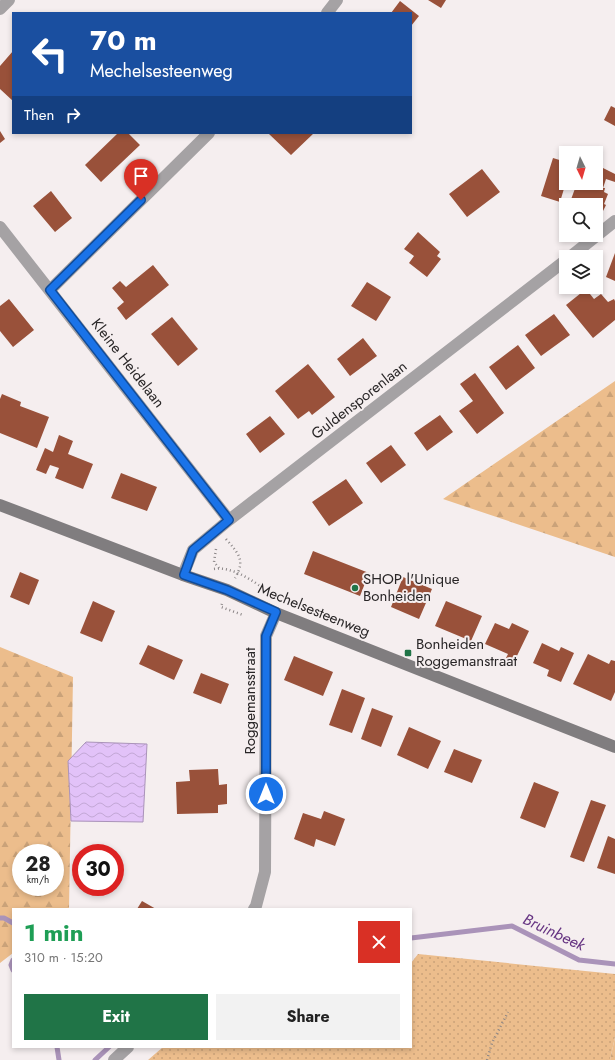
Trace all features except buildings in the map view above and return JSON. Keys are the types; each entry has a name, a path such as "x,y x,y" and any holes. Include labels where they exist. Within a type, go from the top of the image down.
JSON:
{"street":[{"path":"0,9 9,0"},
{"path":"328,12 337,0"},
{"path":"50,290 208,134"},
{"path":"579,250 615,221"},
{"name":"Kleine Heidelaan","path":"0,227 229,520"},
{"name":"Guldensporenlaan","path":"184,575 193,550 218,529 559,265"},
{"name":"Mechelsesteenweg","path":"0,505 227,590 276,612 615,747"},
{"name":"Roggemansstraat","path":"255,908 266,872 266,636 276,612"},
{"path":"114,1060 127,1048"}],"path":[{"path":"218,529 239,554 241,564 238,573 219,568"},
{"path":"487,1060 492,1043 508,1012"}],"green space":[{"path":"615,381 615,557 443,499"},
{"path":"0,647 73,677 69,908 12,908 12,954 0,963"},
{"path":"418,954 615,974 615,1037 610,1060 148,1060 162,1048 412,1048 412,962"},
{"path":"615,1037 615,1060 610,1060"}],"water":[{"path":"86,742 147,744 143,822 71,821 68,761"}],"waterway":[{"name":"Bruinbeek","path":"0,918 4,918 12,922"},
{"name":"Bruinbeek","path":"412,938 512,926 579,960 615,964"},
{"name":"Bruinbeek","path":"12,962 12,968"},
{"name":"Bruinbeek","path":"57,1048 59,1060"},
{"name":"Bruinbeek","path":"95,1060 108,1048"}],"place":[{"name":"SHOP l'Unique Bonheiden","path":"355,588"},
{"name":"Bonheiden Roggemanstraat","path":"408,653"}],"route":[{"path":"141,200 50,290 229,520 193,550 184,575 227,590 276,612 266,636 266,794"}]}
